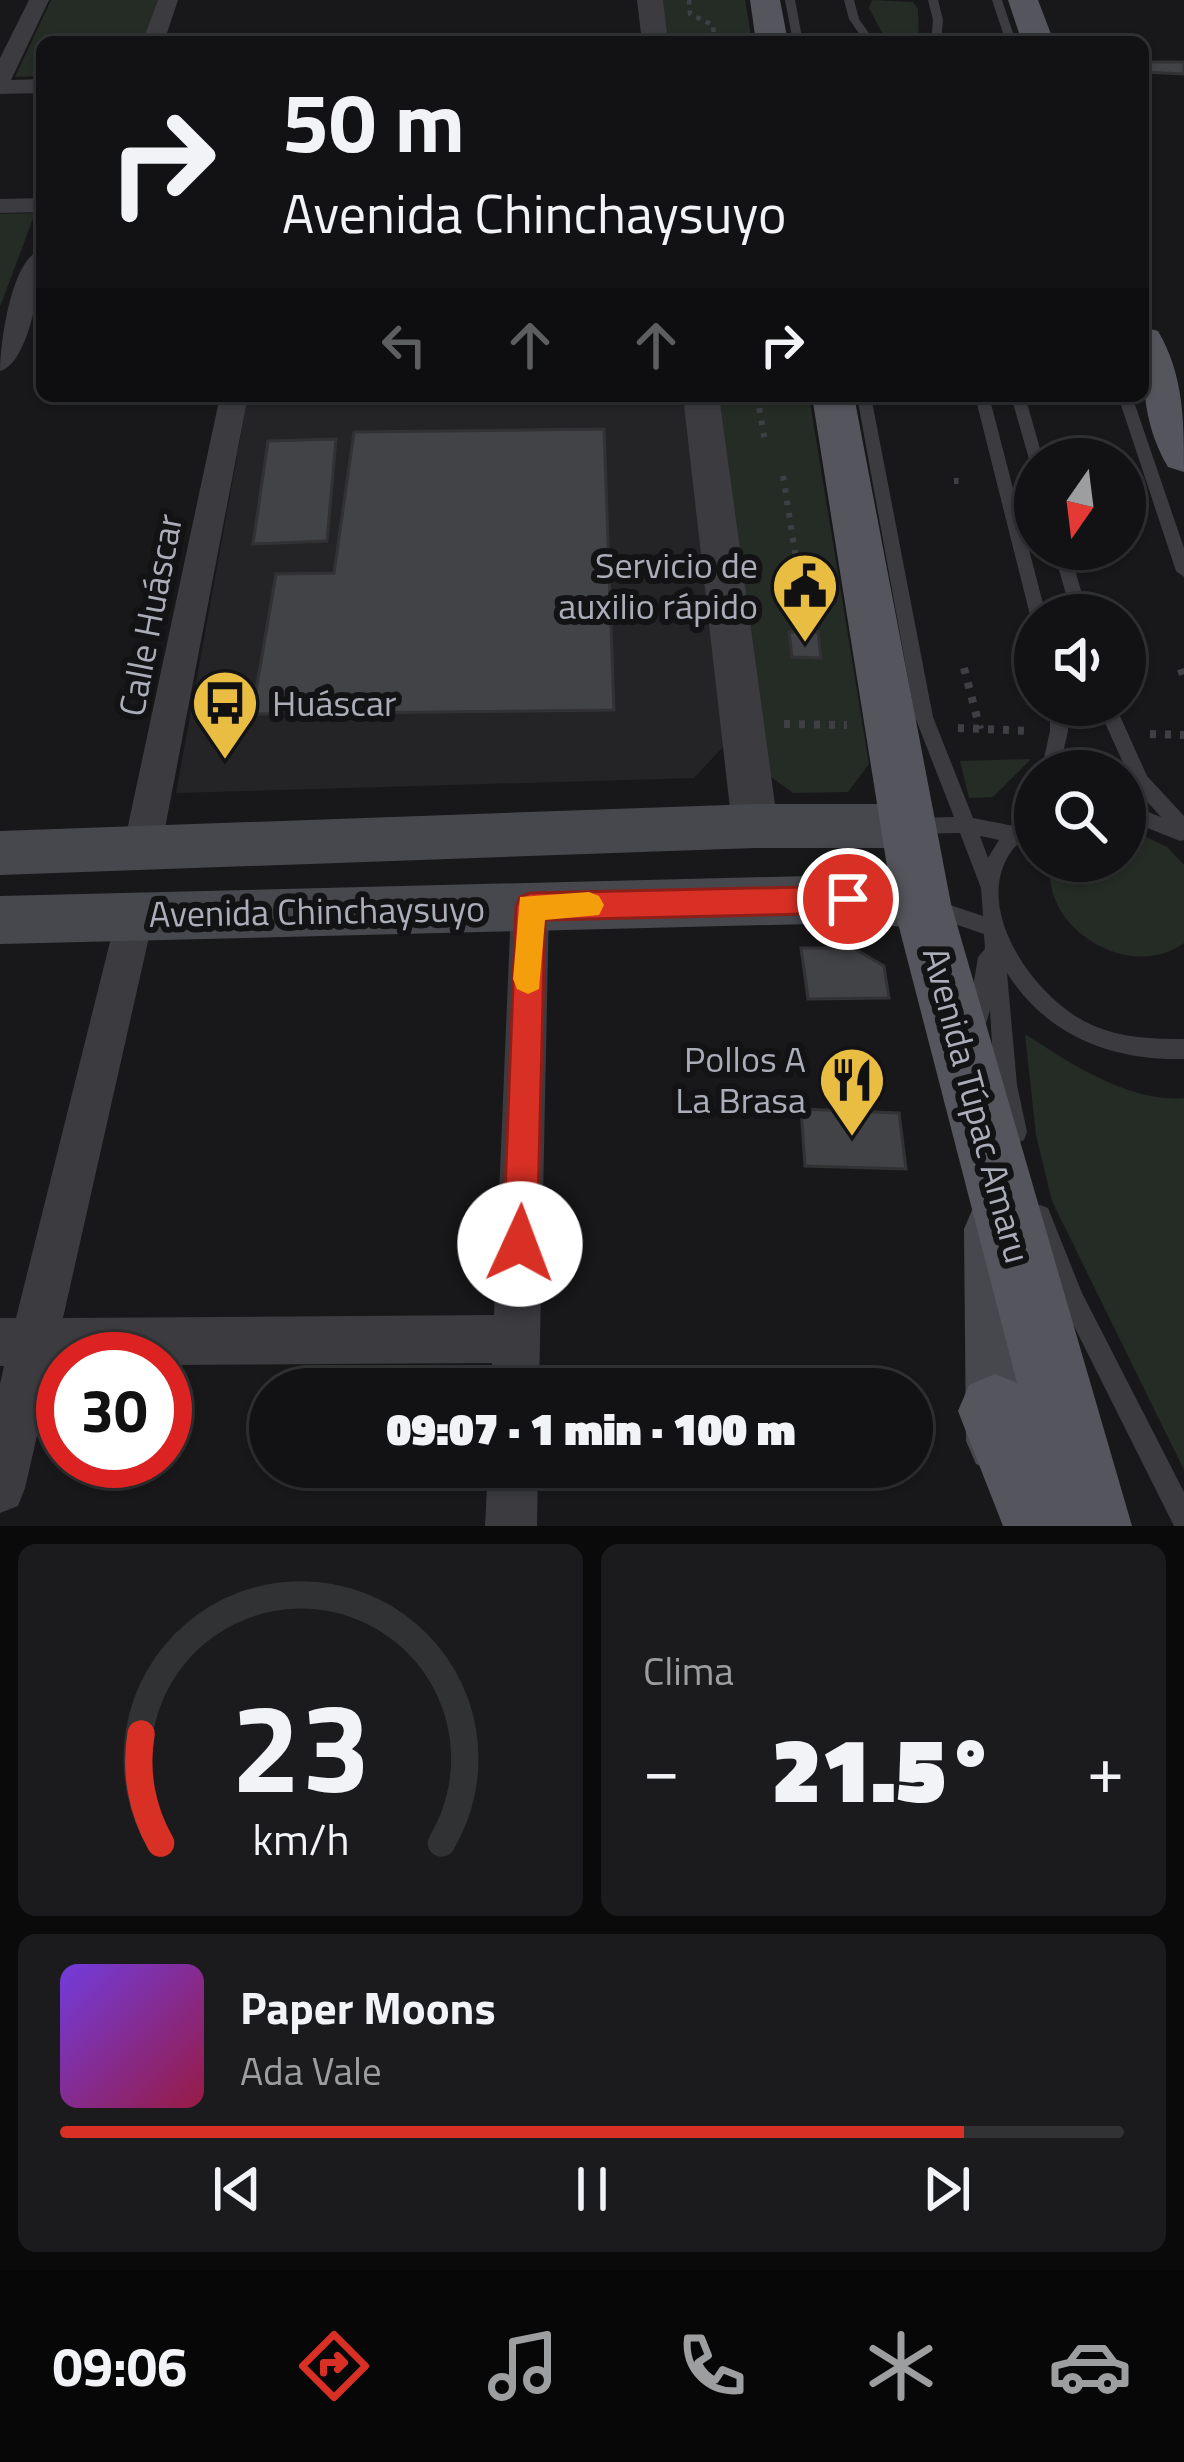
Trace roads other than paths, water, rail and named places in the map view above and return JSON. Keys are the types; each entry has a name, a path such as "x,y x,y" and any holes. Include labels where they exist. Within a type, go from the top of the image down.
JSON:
{"main road":[{"path":"765,0 771,36"},
{"path":"1023,0 1036,36"},
{"path":"1149,356 1181,441"},
{"name":"Avenida Túpac Amaru","path":"834,402 937,826 922,904 969,1074 1015,1173 1093,1526"},
{"name":"Avenida Chinchaysuyo","path":"0,853 755,826 937,826"},
{"path":"433,909 453,885 538,880 554,874 564,863 566,835"},
{"name":"Avenida Chinchaysuyo","path":"0,920 848,899 922,904"},
{"path":"1012,1526 995,1411 1015,1173"},
{"path":"995,1411 1042,1526"}],"street":[{"path":"36,86 0,83 39,0"},
{"path":"155,36 168,0"},
{"path":"650,0 654,36"},
{"path":"0,206 36,205"},
{"path":"0,362 36,272"},
{"name":"Calle Huáscar","path":"142,849 233,402"},
{"path":"702,402 755,826"},
{"path":"516,1368 530,907"},
{"path":"0,1487 17,1341 134,915"},
{"path":"17,1341 517,1339"},
{"path":"511,1526 512,1488"}],"lane":[{"path":"790,0 797,36"},
{"path":"849,0 854,20 866,36"},
{"path":"933,0 937,36"},
{"path":"997,0 1009,36"},
{"path":"865,402 924,717 937,826 989,887"},
{"path":"984,402 1033,594"},
{"path":"1020,402 1030,438"},
{"path":"1127,402 1184,571"},
{"path":"1115,726 1140,781 1184,832"},
{"path":"1146,818 1184,832"},
{"path":"937,826 1014,823"},
{"path":"1014,840 996,862 989,887 1015,1173 1073,1300 1184,1519"},
{"path":"922,904 993,928 1008,963 1033,995 1066,1022 1106,1041 1147,1051 1184,1049"},
{"path":"969,1074 993,928"}],"place":[{"name":"Servicio de auxilio rápido","path":"805,645"},
{"name":"Huáscar","path":"225,762"},
{"name":"Pollos A La Brasa","path":"852,1139"}]}
